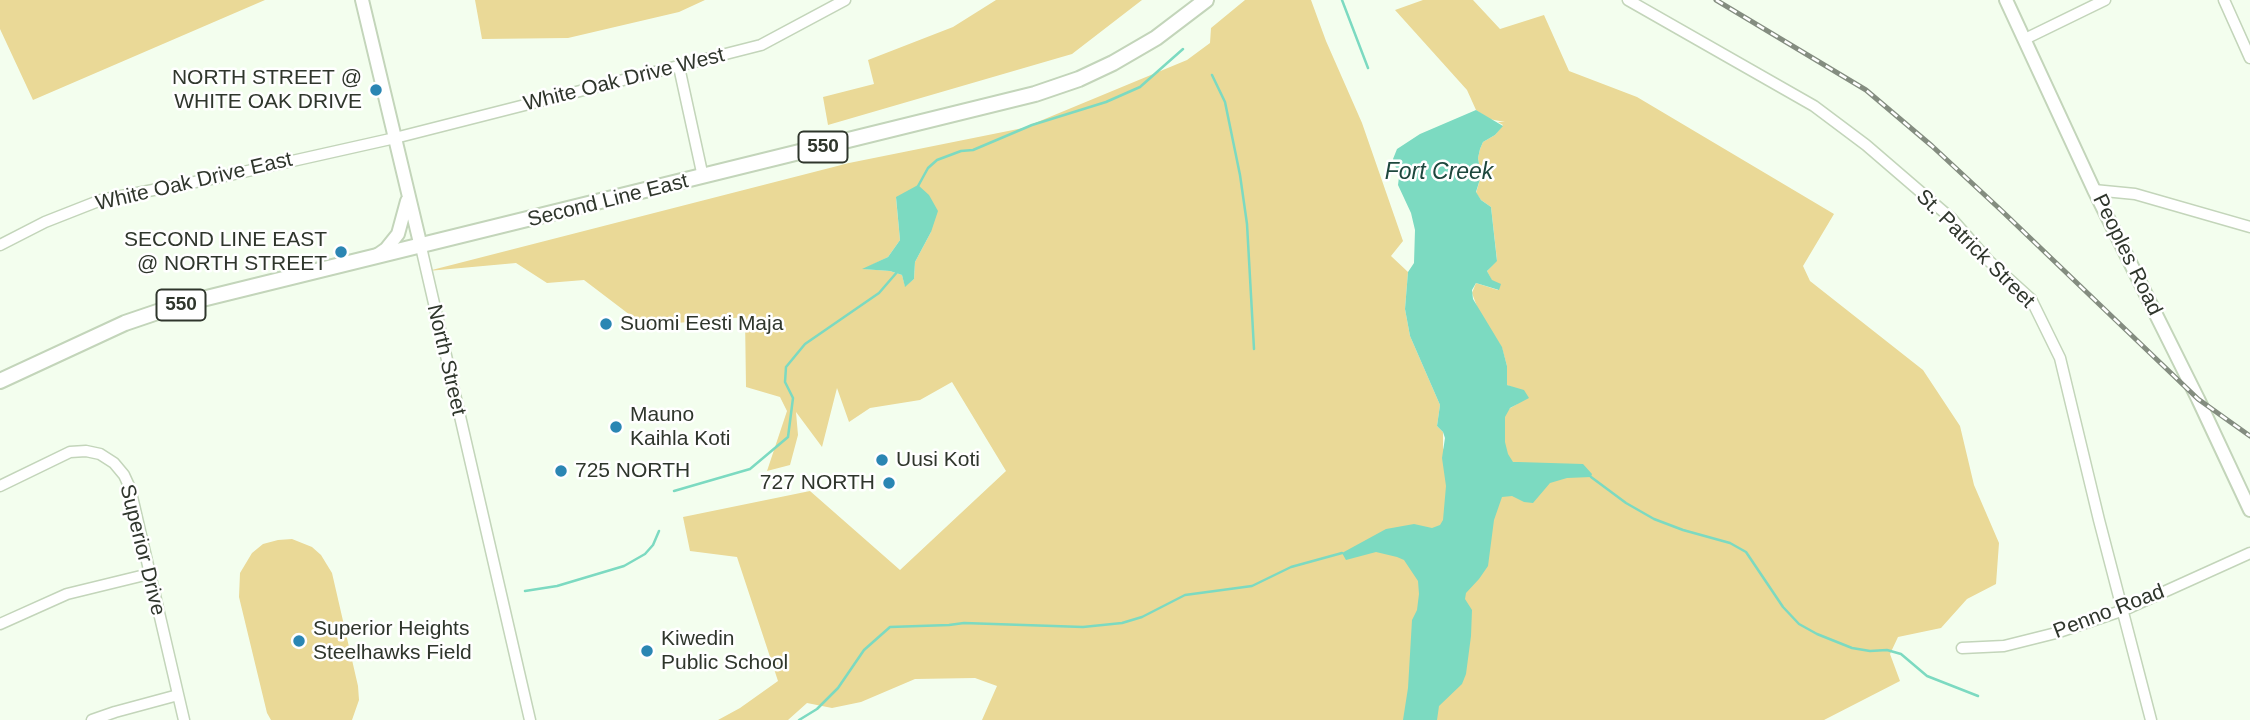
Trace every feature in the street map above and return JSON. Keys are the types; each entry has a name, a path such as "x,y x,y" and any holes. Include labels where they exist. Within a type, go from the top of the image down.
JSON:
{"highway":[{"name":"Second Line East","path":"0,381 125,323 173,307 1035,94 1079,79 1113,63 1156,38 1206,0"}],"main road":[{"name":"North Street","path":"362,0 421,247"},
{"name":"Peoples Road","path":"2006,0 2094,190 2250,510"},
{"path":"372,258 386,249 398,234 408,194"}],"street":[{"name":"White Oak Drive West","path":"395,138 761,45 845,0"},
{"name":"St. Patrick Street","path":"1628,0 1814,106 1866,145 1952,219 1989,261 2031,299 2060,358 2149,720"},
{"path":"2025,39 2105,0"},
{"path":"2224,0 2250,58"},
{"path":"679,67 703,177"},
{"name":"White Oak Drive East","path":"0,245 45,222 102,200 221,177 395,138"},
{"path":"2094,190 2135,194 2250,227"},
{"name":"North Street","path":"421,247 530,720"},
{"name":"Superior Drive","path":"0,486 70,452 86,450 100,454 114,463 124,475 130,488 184,720"},
{"name":"Penno Road","path":"1962,648 2004,646 2056,633 2124,610 2250,553"},
{"path":"0,624 67,594 149,575"},
{"path":"92,720 178,695"}],"shaded area":[{"path":"0,0 265,0 33,100 0,29"},
{"path":"475,0 705,0 679,12 568,38 482,39"},
{"path":"996,0 1142,0 1072,54 828,125 823,97 874,84 868,60 953,27"},
{"path":"1245,0 1311,0 1362,123 1403,241 1391,256 1408,272 1405,309 1410,336 1440,405 1437,426 1443,432 1443,449 1517,404 1514,388 1507,385 1507,366 1502,348 1479,312 1472,293 1476,283 1498,290 1500,285 1492,281 1487,271 1497,260 1491,207 1476,193 1481,176 1478,158 1480,149 1483,142 1495,135 1503,125 1498,122 1505,122 1489,119 1476,110 1467,90 1395,10 1423,0 1473,0 1500,29 1544,15 1569,71 1637,97 1834,214 1803,266 1810,281 1923,370 1960,426 1974,485 1999,543 1996,584 1967,599 1941,628 1898,637 1890,654 1900,681 1824,720 982,720 997,686 975,678 915,679 861,702 832,708 807,703 788,720 718,720 778,681 737,557 690,551 683,517 810,491 900,570 1006,471 952,382 920,400 870,408 849,422 837,388 822,447 796,412 798,435 790,465 767,471 787,411 780,397 746,387 745,317 654,325 630,315 584,280 547,283 516,263 428,271 849,163 1023,128 1187,60 1210,43 1211,28","holes":["896,198 931,232 915,262 914,279 905,286 902,275 864,269 888,257 900,240"]},
{"name":"Superior Heights Steelhawks Field","path":"292,539 312,547 321,555 332,573 358,686 359,700 352,720 271,720 267,713 239,597 240,573 252,553 263,544"}],"water":[{"name":"Fort Creek","path":"1476,110 1503,126 1483,142 1480,149 1478,158 1481,176 1476,192 1481,200 1491,207 1497,261 1487,271 1492,280 1501,284 1499,290 1476,283 1472,290 1473,299 1502,347 1507,366 1507,385 1524,390 1529,398 1510,408 1505,417 1508,454 1513,462 1583,464 1592,474 1591,477 1567,478 1550,483 1533,503 1512,496 1502,497 1494,520 1488,566 1466,593 1465,599 1472,610 1471,636 1462,684 1439,706 1437,720 1403,720 1408,688 1412,620 1417,610 1419,594 1418,581 1404,560 1397,557 1376,552 1346,560 1342,553 1386,529 1414,524 1432,528 1440,525 1443,520 1446,486 1442,458 1445,438 1437,426 1440,405 1410,336 1405,309 1408,272 1414,263 1415,230 1411,213 1398,185 1399,177 1393,159 1397,149 1420,134"},
{"path":"918,185 929,195 938,211 931,232 915,262 914,279 905,287 902,275 890,271 862,269 888,257 900,240 896,197"}],"waterway":[{"name":"Fort Creek","path":"1342,0 1368,68"},
{"path":"917,188 928,168 937,160 961,151 973,150 1032,125 1106,102 1140,87 1183,49"},
{"path":"1212,75 1225,102 1240,175 1247,224 1254,349"},
{"path":"674,491 750,469 788,437 793,398 785,382 786,367 805,344 879,293 898,271"},
{"path":"1591,477 1626,503 1654,519 1730,543 1746,552 1783,607 1799,624 1852,648 1887,650 1901,654 1927,676 1978,696"},
{"path":"525,591 557,586 624,566 645,554 653,545 659,531"},
{"path":"799,720 817,709 838,688 864,650 890,627 964,623 1083,627 1122,623 1142,617 1185,595 1252,586 1291,567 1342,553"}],"railway":[{"path":"1716,0 1866,90 2003,212 2198,399 2250,436"}],"place":[{"name":"NORTH STREET @ WHITE OAK DRIVE","path":"376,90"},
{"name":"SECOND LINE EAST @ NORTH STREET","path":"341,252"},
{"name":"Suomi Eesti Maja","path":"606,324"},
{"name":"Mauno Kaihla Koti","path":"616,427"},
{"name":"Uusi Koti","path":"882,460"},
{"name":"725 NORTH","path":"561,471"},
{"name":"727 NORTH","path":"889,483"},
{"name":"Superior Heights Steelhawks Field","path":"299,641"},
{"name":"Kiwedin Public School","path":"647,651"}]}
